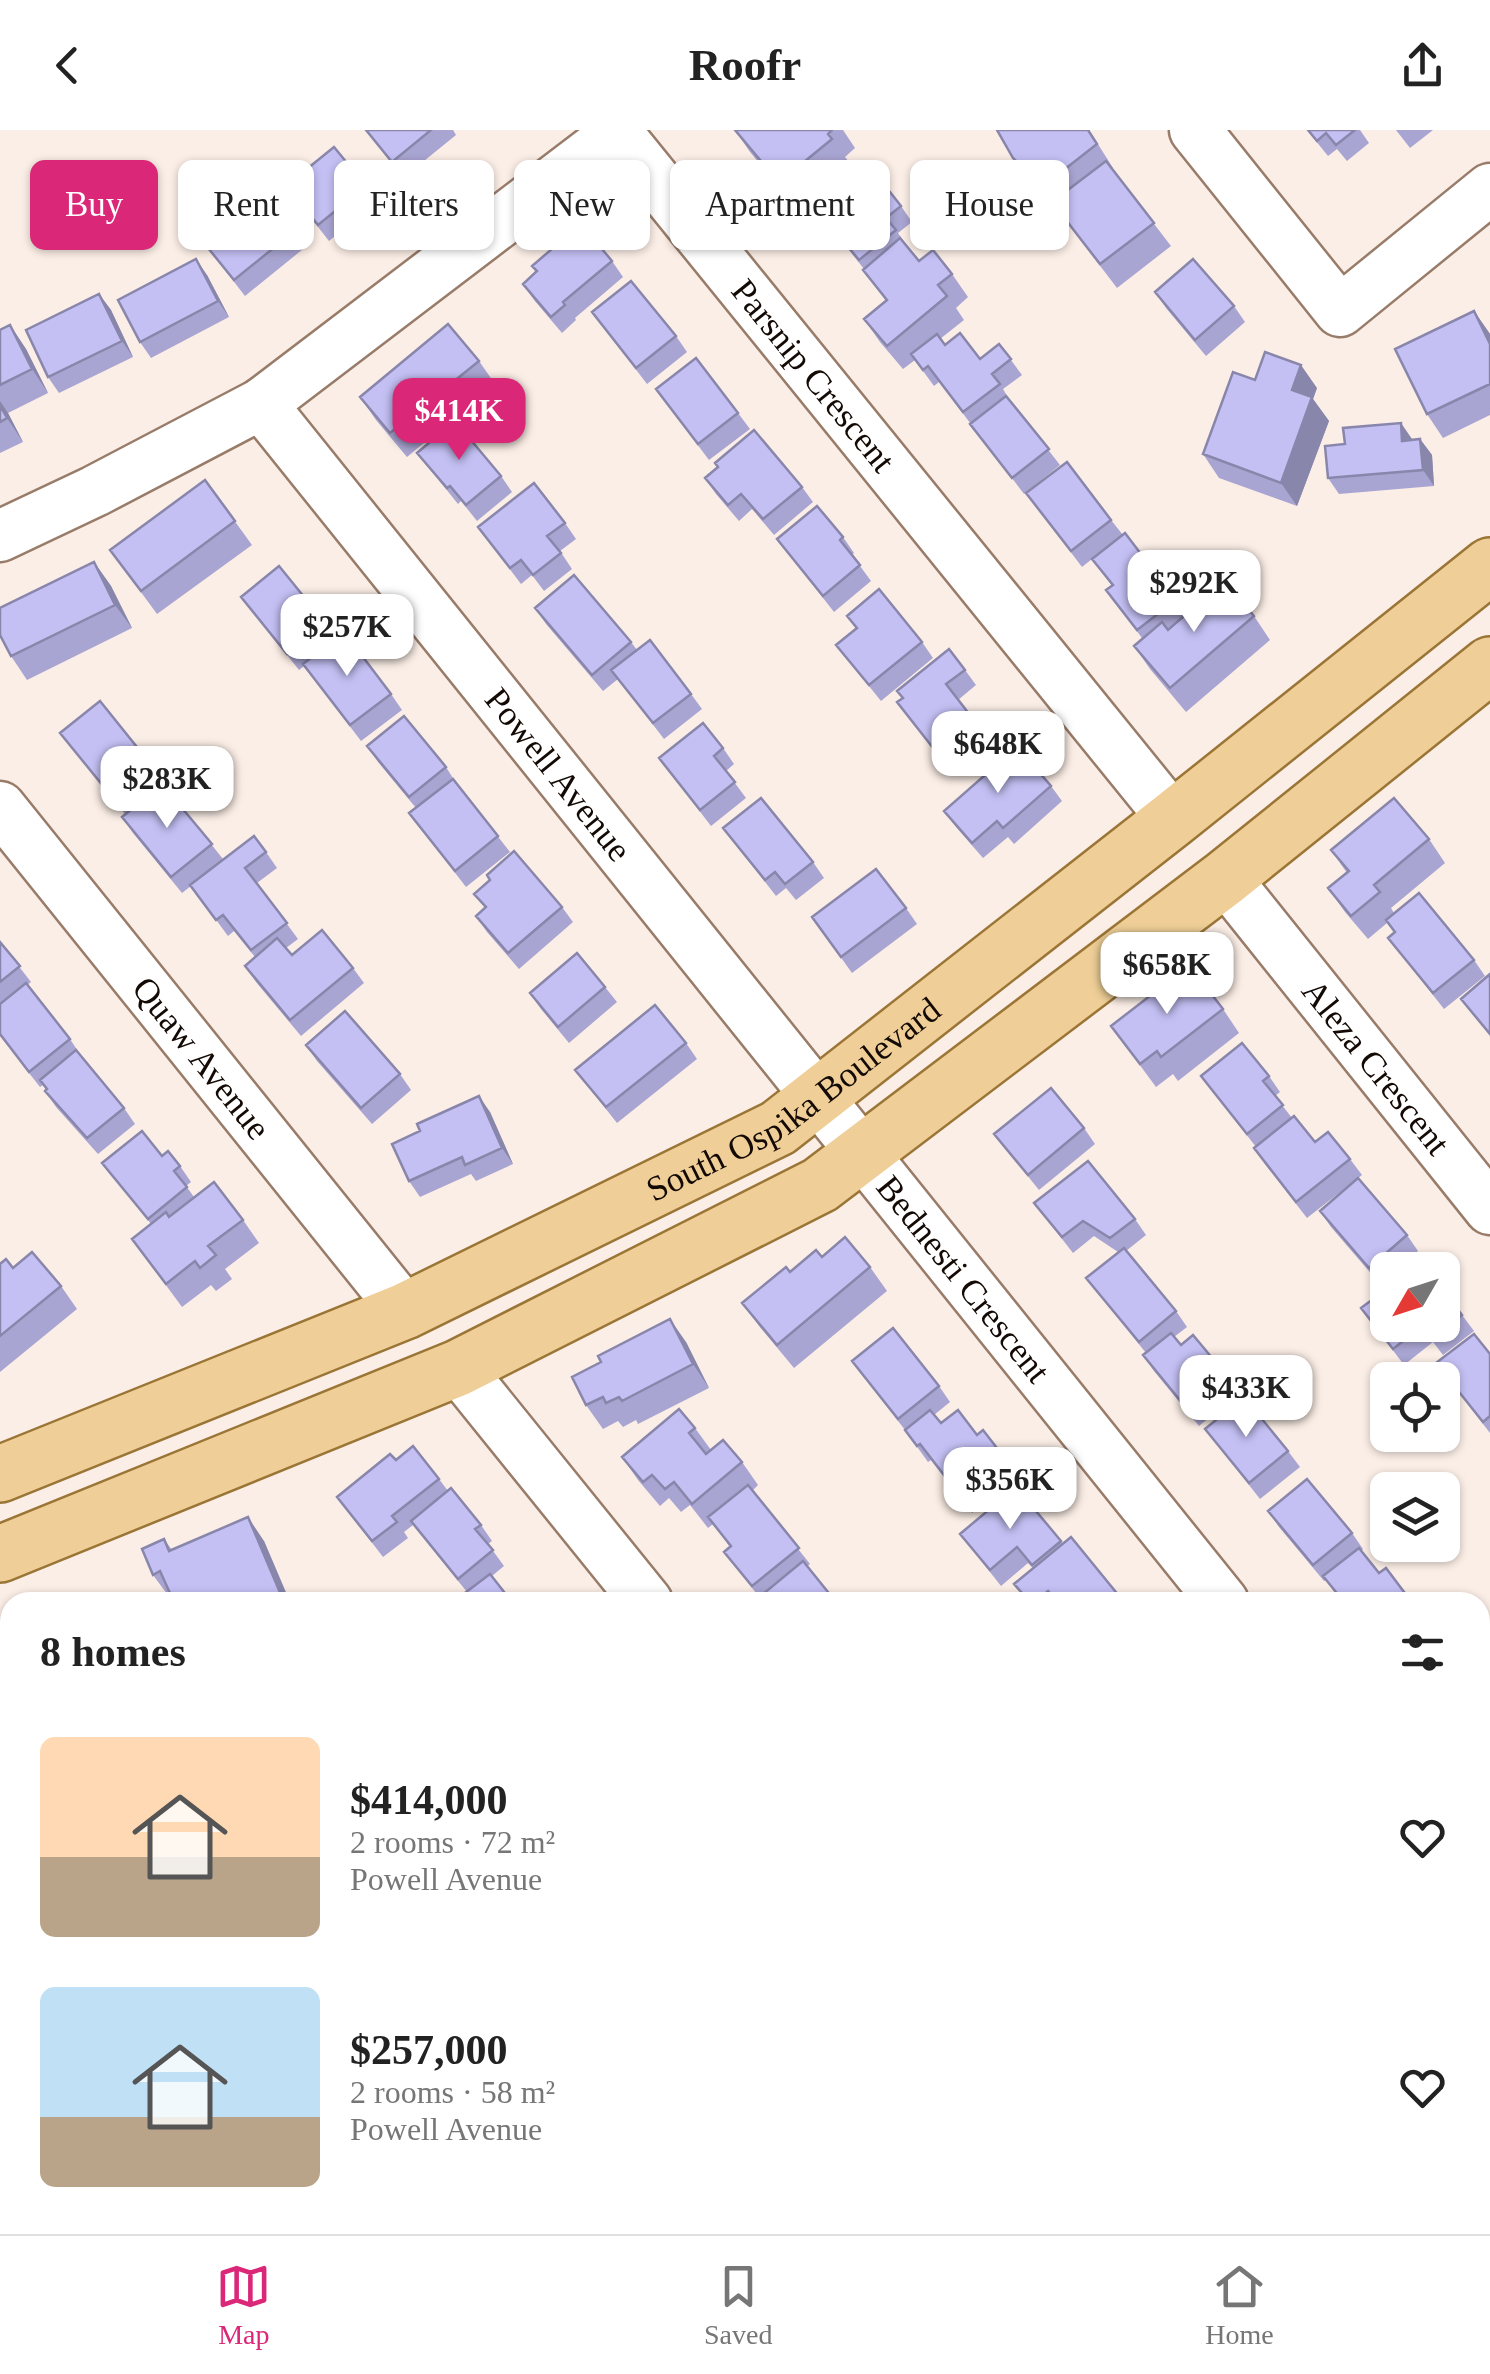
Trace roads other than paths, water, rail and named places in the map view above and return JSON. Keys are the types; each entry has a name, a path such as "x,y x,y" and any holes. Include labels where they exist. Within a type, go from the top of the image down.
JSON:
{"main road":[{"name":"South Ospika Boulevard","path":"0,1474 404,1311 778,1128 1490,566"},
{"name":"South Ospika Boulevard","path":"0,1554 458,1368 820,1185 1226,878 1490,664"}],"street":[{"path":"1195,130 1340,311 1490,189"},
{"name":"Parsnip Crescent","path":"0,536 96,491 260,404 617,134 1173,820"},
{"name":"Powell Avenue","path":"260,404 818,1098"},
{"name":"Quaw Avenue","path":"0,807 404,1311"},
{"name":"Aleza Crescent","path":"1226,878 1490,1209"},
{"name":"Bednesti Crescent","path":"818,1098 1215,1592"},
{"path":"458,1368 639,1592"}]}
